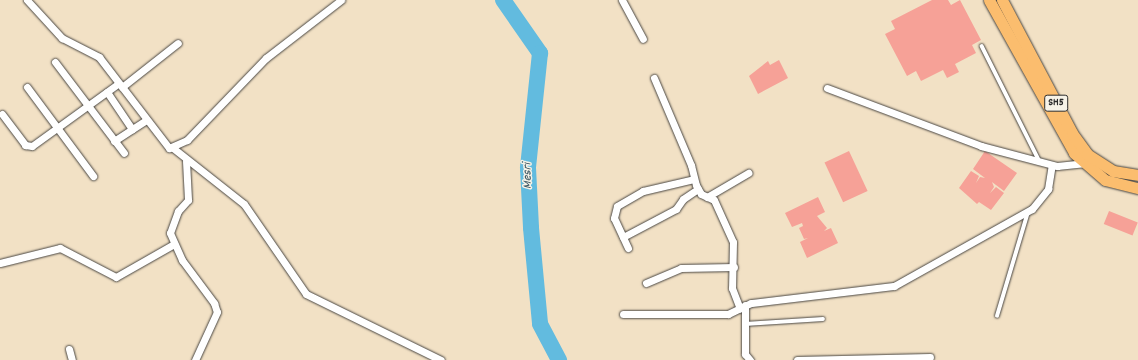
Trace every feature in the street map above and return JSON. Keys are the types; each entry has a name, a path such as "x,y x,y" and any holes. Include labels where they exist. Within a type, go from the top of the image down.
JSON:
{"main road":[{"name":"SH5","path":"989,0 1058,129 1083,164 1105,180 1138,188"},
{"name":"SH5","path":"1002,0 1072,133 1094,161 1113,171 1138,175"}],"street":[{"path":"27,0 62,38 99,57 164,145 172,148 186,161 244,204 260,223 301,290 358,320 441,360"},
{"path":"172,148 199,128 266,58 341,0"},
{"path":"622,0 643,39"},
{"path":"2,114 28,146 58,127 107,92 121,85 178,43"},
{"path":"55,62 89,105 124,154"},
{"path":"654,78 698,189 706,196 714,200 733,242 734,267 732,288 742,307 745,324 745,354 750,360"},
{"path":"27,87 93,176"},
{"path":"827,88 981,146 1040,163 1052,165 1083,164 1094,161"},
{"path":"107,92 132,129"},
{"path":"114,141 146,120"},
{"path":"186,161 189,189 188,202 178,211 170,229 174,244 217,307 217,317 195,360"},
{"path":"623,314 728,314 742,307 894,286 1028,211 1048,189 1052,165"},
{"path":"706,196 748,173"},
{"path":"628,248 614,218 616,206 643,191 694,179"},
{"path":"623,237 676,209 682,199 698,189"},
{"path":"0,263 60,248 116,277 174,244"},
{"path":"646,283 681,268 734,267"},
{"path":"69,349 72,360"},
{"path":"797,360 930,357"}],"lane":[{"path":"982,46 1040,163"},
{"path":"997,316 1028,211"},
{"path":"745,324 823,319"}],"building":[{"path":"932,0 948,0 951,5 960,0 981,40 972,45 976,53 955,64 959,72 947,78 943,70 921,81 916,71 907,76 885,34 895,29 891,21"},
{"path":"779,60 788,78 758,94 749,76 768,61 770,65"},
{"path":"849,151 868,191 843,202 825,162"},
{"path":"985,151 1017,173 1004,191 992,182 994,187 990,193 996,187 1004,193 991,210 979,202 977,204 959,188 971,171 979,176 976,183 980,177 985,178 973,169"},
{"path":"818,197 825,212 817,216 827,228 824,231 831,228 838,243 807,258 800,242 808,238 804,239 799,228 803,226 802,223 792,227 785,213"},
{"path":"1109,211 1138,223 1132,236 1104,224"}],"waterway":[{"name":"Mesri","path":"503,0 540,53 528,168 531,228 540,324 559,360"}]}
